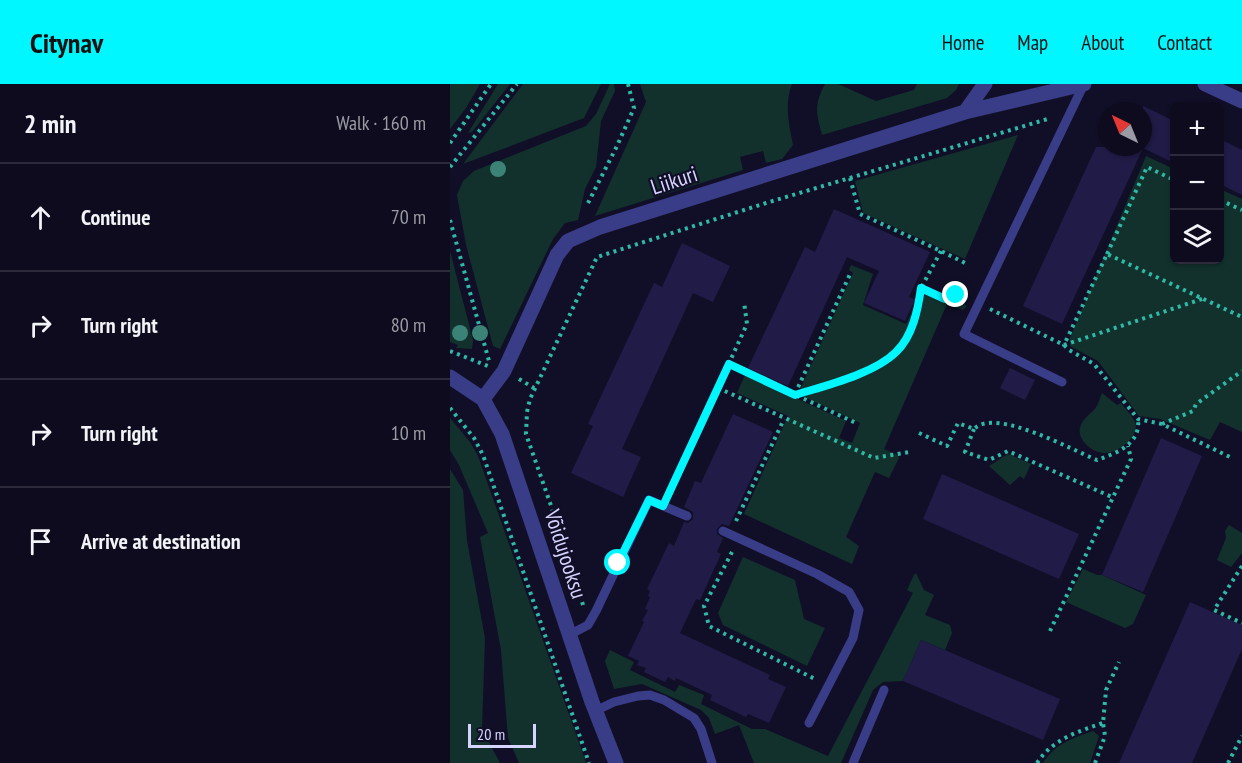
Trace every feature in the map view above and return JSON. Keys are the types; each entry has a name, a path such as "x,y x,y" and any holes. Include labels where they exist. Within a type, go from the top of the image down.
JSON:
{"street":[{"path":"965,112 986,84"},
{"name":"Liikuri","path":"483,399 504,370 557,255 568,242 600,227 965,112 1084,84"},
{"path":"1206,84 1242,101"},
{"name":"Võidujooksu","path":"450,377 483,399 502,434 595,711 616,763"}],"lane":[{"path":"1062,382 964,334 1084,84"},
{"path":"569,635 588,625 649,500 687,516"},
{"path":"731,534 817,574 849,592 859,610 853,638 809,723"},
{"path":"853,763 884,690"},
{"path":"595,711 614,702 638,696 650,695 664,700 694,718 712,763"}],"path":[{"path":"450,143 491,84"},
{"path":"450,167 517,84"},
{"path":"588,203 634,108 628,84"},
{"path":"588,625 571,563 526,434 527,412 534,388 597,257 1072,112"},
{"path":"1064,345 1147,167 1170,178"},
{"path":"850,178 860,214 965,263"},
{"path":"1224,202 1242,210"},
{"path":"450,220 491,367"},
{"path":"795,395 866,371 896,352 909,333 919,306 921,288 941,251"},
{"path":"1107,254 1242,318"},
{"path":"795,395 851,272"},
{"path":"921,288 945,299 956,295 979,304 1064,345 1094,364 1138,419 1139,427 1128,446 1117,453 1097,460 1007,423 984,422 974,429 964,452 989,460 1008,451 1112,497"},
{"path":"1064,345 1202,299"},
{"path":"663,506 747,324 744,302"},
{"path":"729,364 855,423"},
{"path":"1162,424 1193,411 1196,404 1242,372"},
{"path":"718,388 874,458 910,452"},
{"path":"450,408 474,438 483,455 589,763"},
{"path":"784,419 731,534 704,606 709,626 790,668 829,685"},
{"path":"1138,419 1162,424 1230,457"},
{"path":"919,433 947,446 958,423 974,429"},
{"path":"1050,631 1131,459 1128,446"},
{"path":"1242,566 1214,610 1242,622"},
{"path":"1095,763 1105,735 1103,723 1106,690 1119,662"},
{"path":"1037,763 1054,744 1103,723"},
{"path":"1228,763 1242,736"}],"green space":[{"path":"450,84 480,84 450,129"},
{"path":"498,84 510,84 472,132 468,133"},
{"path":"523,84 601,84 584,118 463,164"},
{"path":"610,84 614,84 615,91 601,121 596,167 585,189 578,220 565,223 553,239 500,349 493,346 466,245 457,195 463,181 474,171 586,126 596,114"},
{"path":"640,84 792,84 788,107 793,145 782,159 766,163 763,151 740,157 743,170 595,216 646,102"},
{"path":"825,84 838,84 876,101 914,90 917,84 959,84 947,98 822,135 817,109"},
{"path":"1018,135 965,259 863,213 855,181"},
{"path":"1146,156 1170,167 1170,264 1224,264 1224,191 1242,199 1242,432 1220,422 1210,440 1160,419 1139,416 1098,361 1070,346 1070,338"},
{"path":"450,251 473,340 472,349 456,348 458,345 450,342"},
{"path":"851,265 873,274 863,305 906,324 918,299 924,293 945,303 953,299 967,306 963,310 947,304 884,449 898,455 899,458 889,478 875,472 846,537 859,546 852,564 744,514 788,416 737,393 745,375 846,421 839,438 852,443 860,423 798,394 853,273 849,270"},
{"path":"1102,393 1117,405 1121,403 1134,419 1136,427 1127,442 1117,450 1106,453 1087,446 1080,433 1083,422 1098,404"},
{"path":"450,418 470,442 478,456 586,763 519,763 508,738 501,650 480,537 488,533 459,465 450,450"},
{"path":"1008,454 1031,464 1024,479 1020,476 1010,485 989,466"},
{"path":"450,469 463,490 467,541 485,638 482,729 500,763 450,763"},
{"path":"1229,525 1242,533 1242,553 1231,567 1217,560 1226,538 1225,531"},
{"path":"743,557 795,580 804,619 825,628 807,666 723,625 718,613"},
{"path":"1083,569 1146,595 1133,624 1125,628 1066,602"},
{"path":"916,573 924,590 934,595 925,615 950,625 952,633 945,650 921,640 903,681 883,682 873,690 841,763 754,763 739,725 715,734 709,718 701,710 642,684 614,689 605,661 610,650 634,662 630,670 675,692 679,685 704,695 701,704 752,729 765,729 828,756 913,593 907,590"},
{"path":"1093,731 1099,736 1090,763 1043,763 1059,746"}],"building":[{"path":"1152,110 1170,119 1170,161 1152,152"},
{"path":"1224,141 1242,150 1242,195 1224,186"},
{"path":"1096,147 1098,147 1098,156 1139,156 1062,324 1023,306"},
{"path":"834,209 930,252 909,297 915,300 905,321 864,303 879,271 847,257 788,386 748,368 805,247 815,252"},
{"path":"682,243 730,266 713,302 693,293 622,449 641,457 623,497 571,473 593,426 588,424 654,283 662,287"},
{"path":"1010,368 1035,380 1025,400 1000,388"},
{"path":"733,414 773,432 729,526 722,524 717,529 717,534 723,538 717,552 721,554 700,600 696,599 680,633 770,675 768,679 786,687 769,723 748,714 746,717 710,700 712,695 676,678 675,681 668,677 665,682 644,672 646,668 637,665 639,661 628,656 648,610 645,609 650,597 648,596 650,591 647,589 669,543 674,546 684,522 688,523 693,519 693,512 684,507 695,481 701,483"},
{"path":"1161,438 1202,456 1143,592 1102,575"},
{"path":"942,474 1079,534 1059,579 923,519"},
{"path":"1190,602 1242,625 1242,649 1192,763 1119,763"},
{"path":"921,640 1060,699 1043,740 903,681"}],"route":[{"path":"618,563 649,500 663,506 729,364 795,395 866,371 896,352 909,333 919,306 921,288 945,299 956,295"}]}
